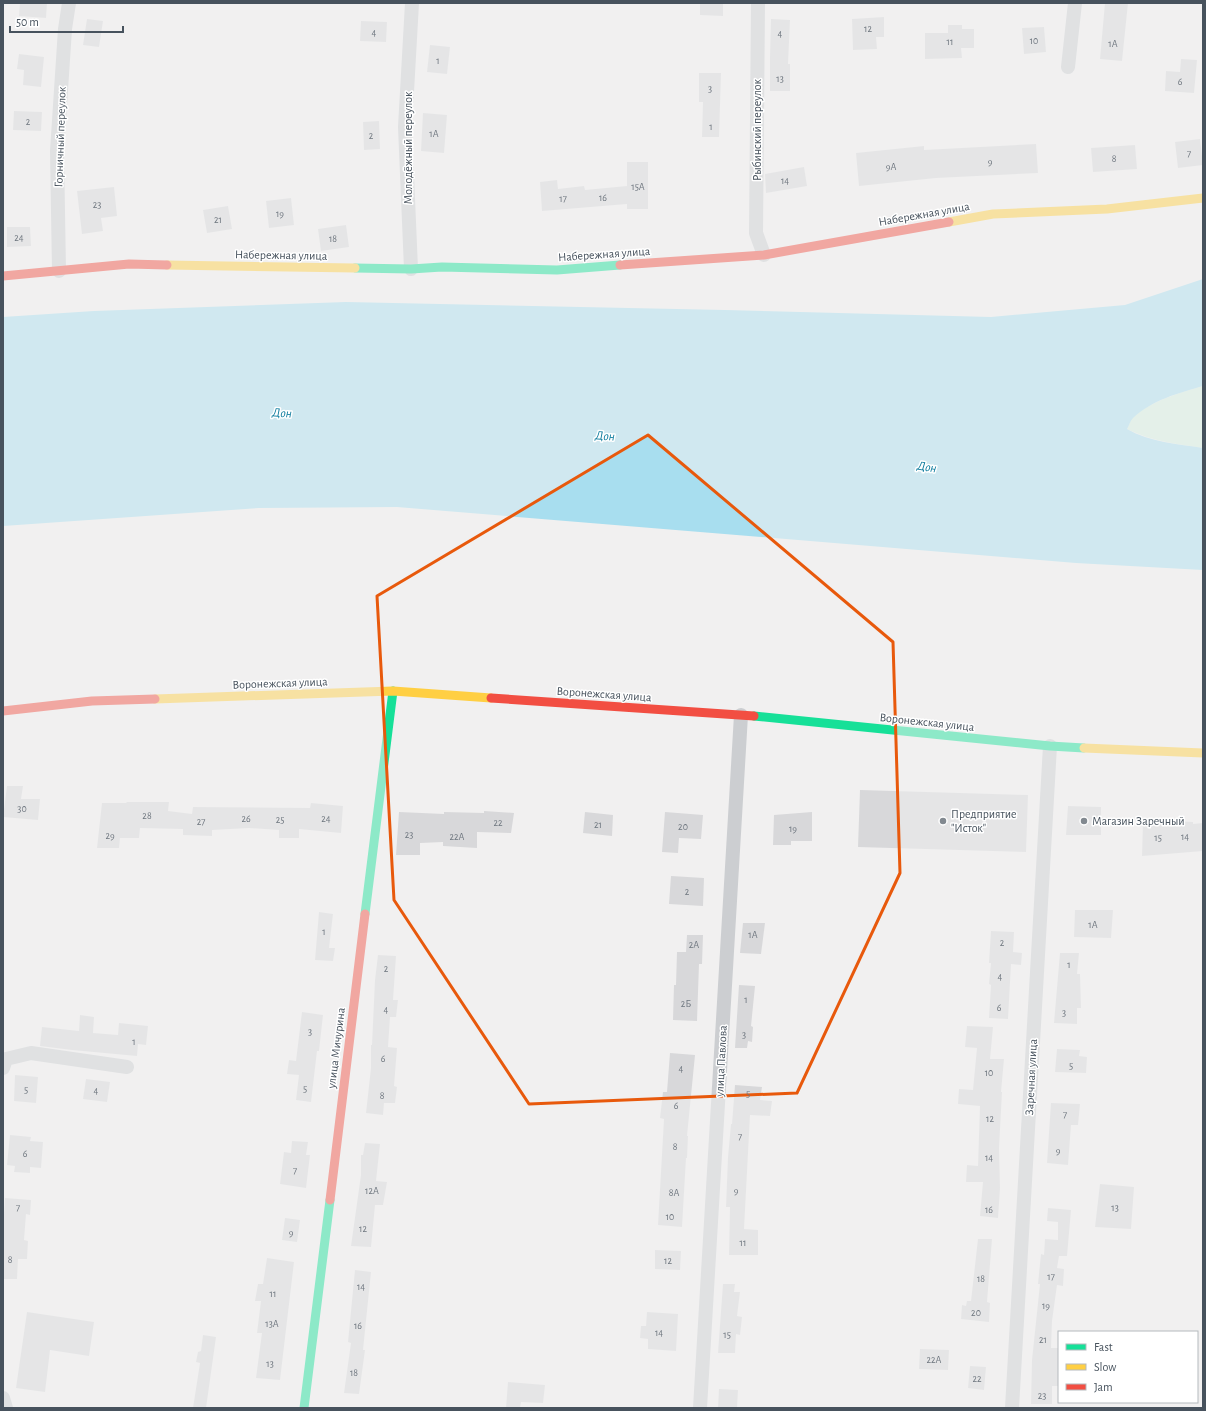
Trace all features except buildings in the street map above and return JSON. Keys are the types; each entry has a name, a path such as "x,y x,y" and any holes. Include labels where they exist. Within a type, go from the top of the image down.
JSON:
{"street":[{"name":"Горничный переулок","path":"59,271 57,151 65,29 69,3"},
{"name":"Молодёжный переулок","path":"411,269 405,127 412,3"},
{"name":"Рыбинский переулок","path":"758,3 756,233 764,255"},
{"path":"1068,67 1075,3"},
{"name":"Набережная улица","path":"3,276 129,264 411,269 442,267 557,270 764,255 993,214 1107,209 1203,198"},
{"name":"Воронежская улица","path":"3,711 92,701 393,691 741,715 1050,746 1203,754"},
{"name":"улица Мичурина","path":"304,1408 393,691"},
{"name":"улица Павлова","path":"700,1408 741,715"},
{"name":"Заречная улица","path":"1012,1408 1050,746"},
{"path":"4,1061 31,1053 127,1067"},
{"path":"3,1398 6,1408"}],"highlighted area":[{"path":"648,435 893,642 900,873 797,1093 529,1104 394,900 377,596"}],"green space":[{"path":"1203,386 1203,448 1155,439 1127,429 1132,418 1156,402"}],"water":[{"name":"Дон","path":"1203,279 1203,386 1166,398 1149,406 1133,418 1127,429 1155,440 1203,448 1203,570 1076,563 397,507 259,508 3,526 3,317 94,311 346,302 991,317 1125,305"}],"traffic: fast":[{"path":"355,268 411,269 442,267 557,270 620,265"},
{"path":"365,914 393,691"},
{"path":"754,716 1050,746 1084,748"},
{"path":"304,1408 330,1200"}],"traffic: slow":[{"path":"949,222 993,214 1107,209 1203,198"},
{"path":"167,265 355,268"},
{"path":"155,699 393,691 491,698"},
{"path":"1084,748 1203,753"}],"traffic: jam":[{"path":"620,265 764,255 949,222"},
{"path":"3,276 129,264 167,265"},
{"path":"491,698 754,716"},
{"path":"3,711 92,701 155,699"},
{"path":"330,1200 365,914"}],"place":[{"name":"Предприятие \"Исток\"","path":"943,821"},
{"name":"Магазин Заречный","path":"1084,821"}]}
